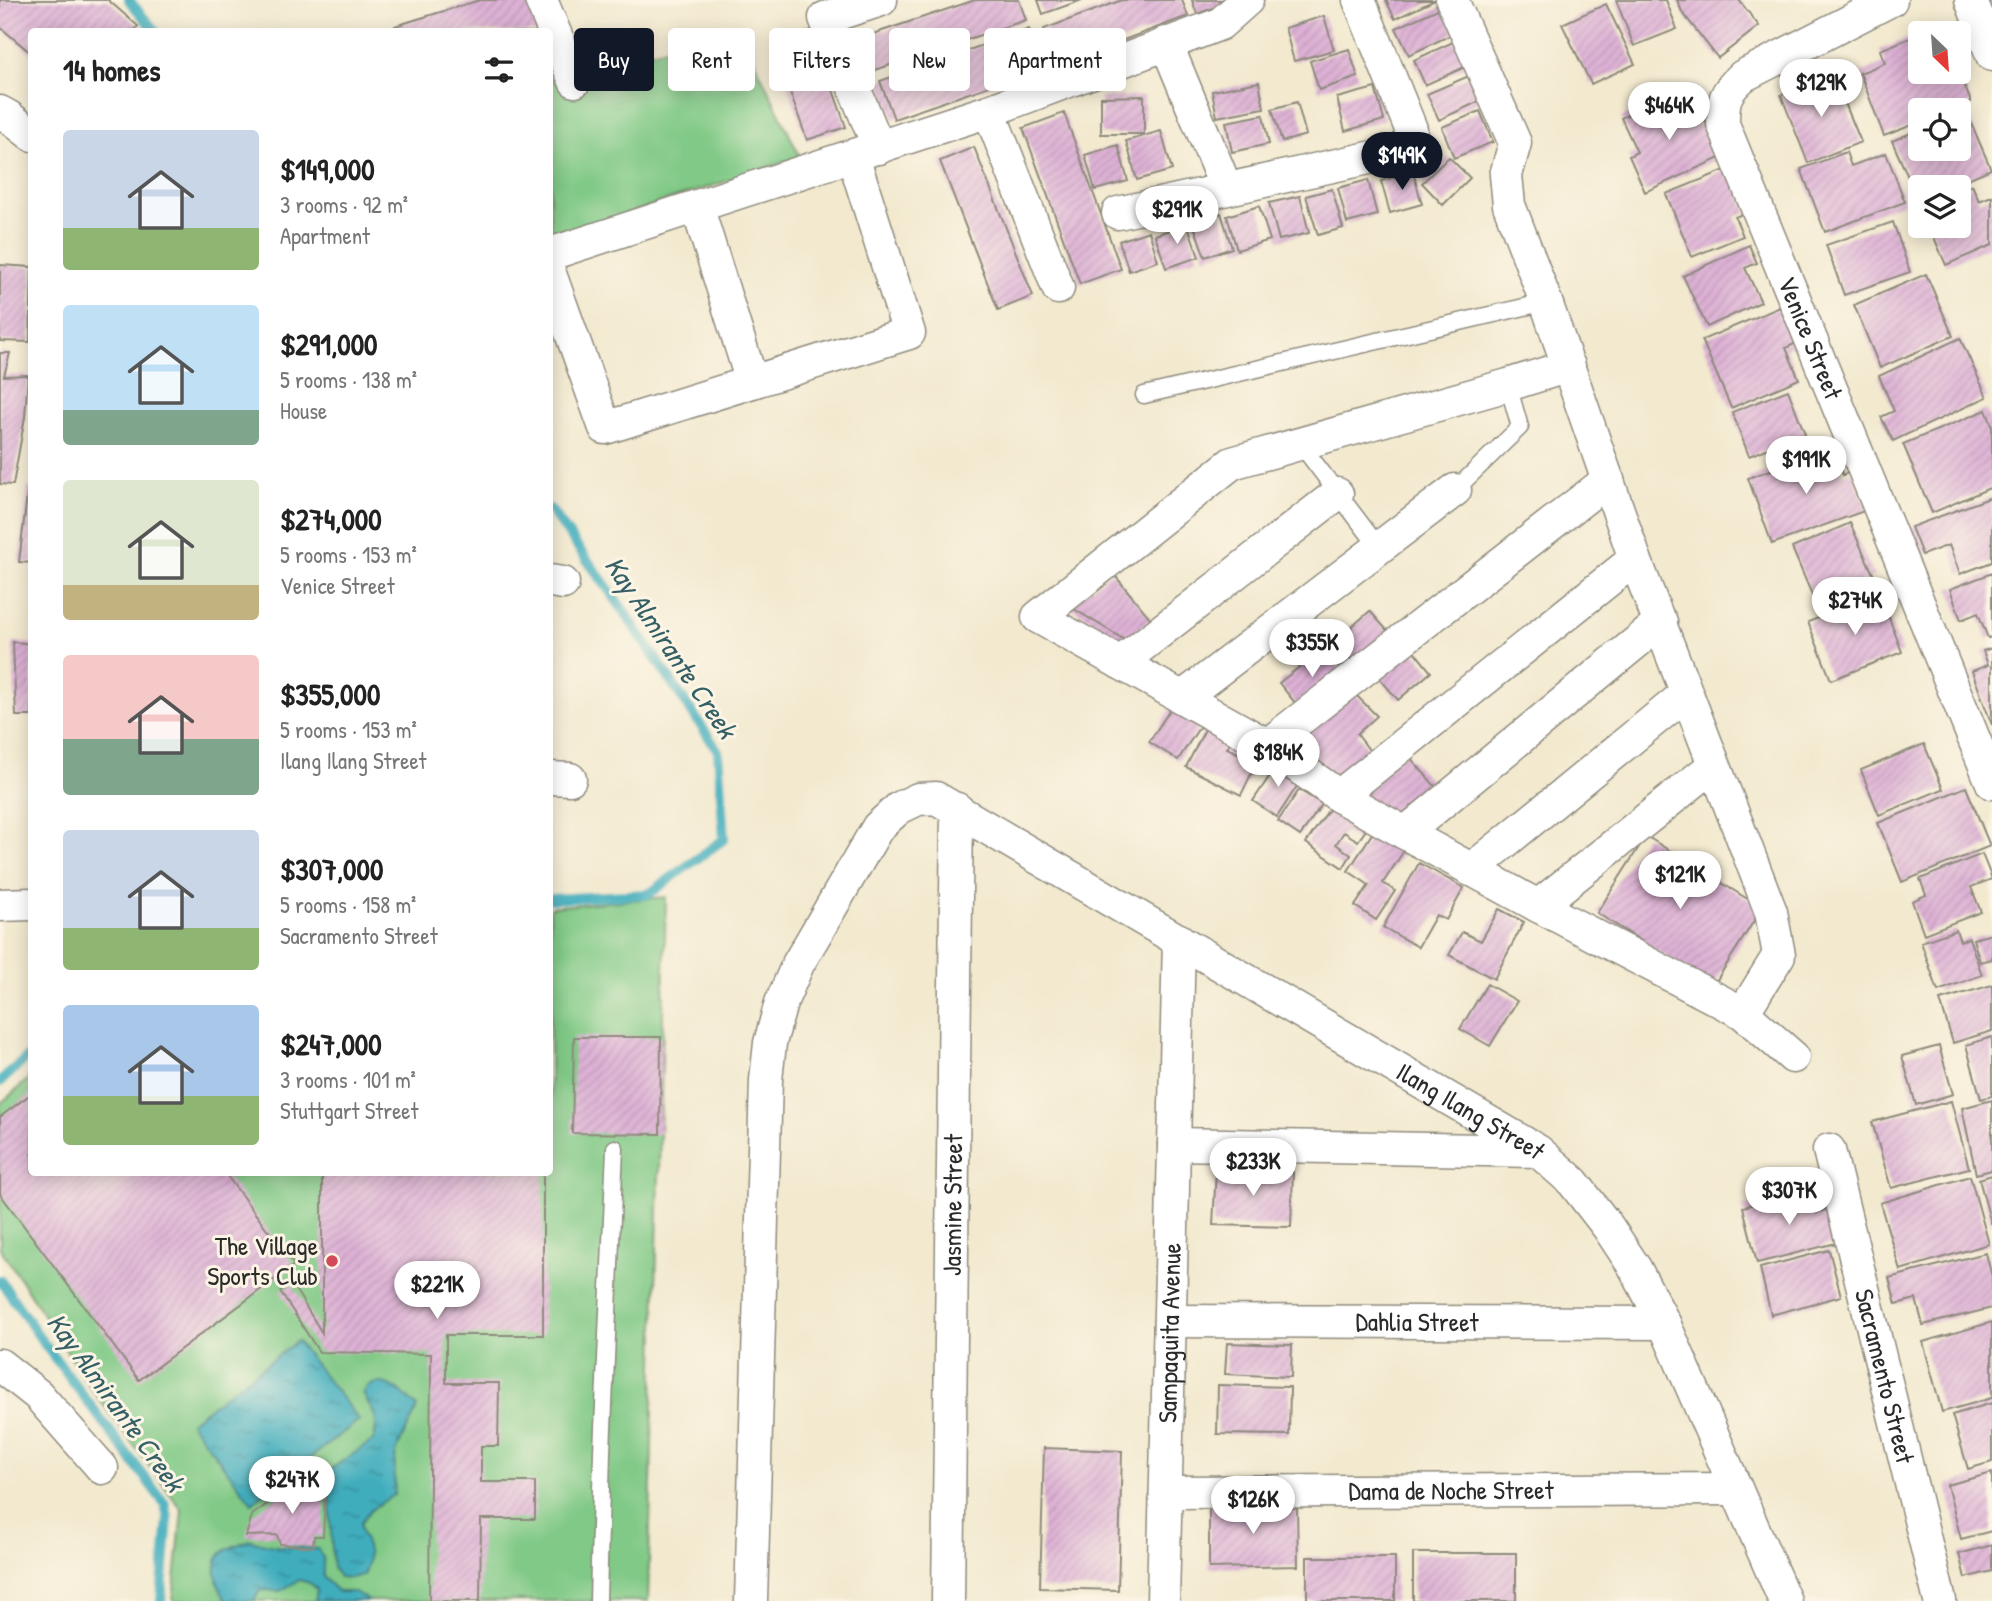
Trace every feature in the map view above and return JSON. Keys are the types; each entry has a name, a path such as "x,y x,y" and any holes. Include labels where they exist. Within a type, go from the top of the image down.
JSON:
{"street":[{"path":"541,0 553,28"},
{"path":"553,282 605,428 909,332 866,152 825,18 881,0"},
{"path":"553,253 989,111 1220,24 1247,0"},
{"path":"1118,213 1401,151 1410,142 1411,129 1359,0"},
{"path":"1452,0 1515,143 1506,175 1509,205 1569,366 1635,559 1771,912 1779,955 1744,1013"},
{"name":"Venice Street","path":"1891,0 1743,76 1729,88 1723,102 1723,124 1990,771"},
{"path":"1971,0 1992,55"},
{"path":"553,29 574,79"},
{"path":"1166,43 1226,188"},
{"path":"989,111 1058,288"},
{"path":"0,112 28,132"},
{"path":"697,206 752,382"},
{"path":"1569,366 1233,463 1038,617 1268,745 1339,796 1538,906 1744,1013 1793,1057"},
{"path":"1268,745 1608,480"},
{"path":"1183,697 1455,490"},
{"path":"1120,663 1337,494"},
{"path":"1339,796 1635,559"},
{"path":"1405,833 1661,622"},
{"path":"1471,870 1686,694"},
{"path":"1538,906 1713,766"},
{"name":"Ilang Ilang Street","path":"751,1601 766,1080 770,1043 781,1003 799,964 878,827 899,808 918,799 936,797 1538,1151 1573,1182 1635,1268 1664,1323 1784,1601"},
{"name":"Jasmine Street","path":"947,1601 957,809"},
{"path":"0,905 28,904"},
{"name":"Sampaguita Avenue","path":"1163,1601 1179,940"},
{"path":"1174,1144 1538,1151"},
{"name":"Sacramento Street","path":"1829,1150 1940,1601"},
{"name":"Dahlia Street","path":"1170,1321 1664,1323"},
{"path":"0,1365 38,1395 102,1468"},
{"name":"Dama de Noche Street","path":"1166,1492 1736,1489"}],"lane":[{"path":"1144,395 1546,302"},
{"path":"1455,490 1520,428 1508,385"},
{"path":"1299,442 1380,549"},
{"path":"598,1601 615,1148"}],"green space":[{"path":"668,48 668,91 755,91 755,62 800,157 553,238 553,79 574,73 574,91 654,91 654,51"},
{"name":"The Village Sports Club","path":"666,897 648,1601 173,1601 182,1510 90,1387 0,1248 0,1104 28,1080 28,1176 553,1176 553,907"}],"water":[{"path":"297,1341 359,1420 252,1503 190,1422"},
{"path":"376,1383 393,1387 417,1407 396,1454 394,1495 373,1509 362,1521 361,1529 368,1554 363,1575 339,1577 333,1568 328,1471 374,1440 376,1419 363,1393 367,1387"},
{"path":"250,1540 273,1546 318,1549 323,1558 323,1577 338,1592 355,1592 369,1601 315,1601 317,1589 310,1583 299,1580 280,1591 260,1590 254,1601 227,1601 217,1581 218,1560 228,1549"}],"building":[{"path":"0,0 108,0 138,26 28,28 28,51 0,27"},
{"path":"480,0 528,0 537,28 396,28 395,26"},
{"path":"975,0 1019,0 1026,20 1002,28 984,28 984,34 970,39 970,28 891,28"},
{"path":"1038,0 1082,0 1043,14"},
{"path":"1122,0 1182,0 1188,16 1126,39 1126,28 1047,28"},
{"path":"1192,0 1235,0 1197,14"},
{"path":"1386,0 1435,0 1395,19"},
{"path":"1616,0 1666,0 1677,29 1634,46"},
{"path":"1677,0 1739,0 1759,26 1718,58 1682,12"},
{"path":"1606,4 1635,64 1591,84 1562,24"},
{"path":"1442,7 1455,33 1409,55 1396,28"},
{"path":"1324,16 1334,50 1294,61 1285,28"},
{"path":"889,29 889,65 875,70 875,33"},
{"path":"1908,39 1908,84 1964,84 1969,98 1908,98 1908,127 1884,136 1860,73 1885,63 1880,50"},
{"path":"1455,41 1467,66 1425,85 1414,60"},
{"path":"984,45 984,88 894,119 880,81 889,78 889,91 970,91 970,50"},
{"path":"1349,49 1358,77 1319,90 1310,61"},
{"path":"1833,74 1861,142 1808,163 1781,95"},
{"path":"1471,75 1482,100 1439,120 1427,94"},
{"path":"1259,82 1264,108 1217,117 1212,91"},
{"path":"1375,88 1384,120 1345,131 1337,98"},
{"path":"790,91 833,91 846,127 807,140"},
{"path":"1144,96 1144,134 1101,134 1101,97"},
{"path":"1666,97 1670,106 1685,99 1697,125 1708,120 1724,156 1645,192 1629,156 1637,152 1621,118"},
{"path":"1297,102 1306,135 1282,142 1272,109"},
{"path":"1480,111 1493,142 1454,158 1442,127"},
{"path":"1064,113 1121,269 1080,284 1023,128"},
{"path":"1263,115 1269,144 1232,152 1226,122"},
{"path":"1971,123 1991,169 1971,178 1971,175 1908,177 1892,141 1908,134 1908,161 1971,161"},
{"path":"1161,131 1172,170 1137,180 1126,141"},
{"path":"1118,145 1128,181 1095,190 1085,155"},
{"path":"974,147 1033,296 998,310 940,161"},
{"path":"1846,152 1851,166 1886,153 1905,202 1825,232 1801,169"},
{"path":"1449,157 1470,178 1443,205 1422,183"},
{"path":"1730,168 1747,212 1735,217 1743,236 1692,257 1666,194"},
{"path":"1413,172 1422,204 1390,213 1381,181"},
{"path":"1368,180 1377,215 1347,223 1338,188"},
{"path":"1971,185 1979,201 1992,196 1992,245 1946,265 1934,238 1971,238"},
{"path":"1332,189 1343,228 1318,235 1306,196"},
{"path":"1300,196 1309,233 1279,240 1269,203"},
{"path":"1259,206 1270,240 1237,250 1227,216"},
{"path":"1221,213 1232,248 1205,257 1193,223"},
{"path":"1893,222 1910,272 1844,295 1826,245"},
{"path":"1187,224 1199,257 1166,268 1155,235"},
{"path":"1149,231 1158,261 1129,271 1119,241"},
{"path":"1749,245 1757,263 1745,268 1761,302 1707,327 1683,276"},
{"path":"0,265 28,267 28,342 0,341"},
{"path":"1926,274 1953,336 1880,368 1854,305"},
{"path":"1780,307 1796,343 1786,348 1799,379 1731,408 1702,340"},
{"path":"1960,338 1987,397 1893,441 1881,417 1894,411 1879,376"},
{"path":"0,353 10,353 4,376 28,375 25,417 13,485 0,484"},
{"path":"1788,390 1805,434 1749,456 1732,412"},
{"path":"1986,410 1992,425 1992,487 1932,513 1903,444"},
{"path":"1833,448 1843,475 1853,471 1867,510 1772,544 1748,478"},
{"path":"28,487 28,563 19,562"},
{"path":"1992,497 1992,562 1960,574 1949,545 1922,555 1911,527"},
{"path":"1850,523 1874,576 1815,602 1792,548"},
{"path":"1112,572 1151,619 1125,640 1069,606"},
{"path":"1992,573 1992,637 1988,638 1978,613 1961,620 1950,589"},
{"path":"1880,594 1902,652 1831,680 1808,622"},
{"path":"1370,611 1393,637 1356,668 1334,642"},
{"path":"13,642 28,644 28,716 16,716"},
{"path":"1410,646 1431,672 1398,700 1376,674"},
{"path":"1324,648 1345,674 1300,709 1279,683"},
{"path":"1992,648 1992,725 1972,671 1988,665 1983,651"},
{"path":"1353,692 1377,716 1357,734 1376,759 1340,787 1287,744"},
{"path":"1175,702 1204,720 1178,760 1149,742"},
{"path":"1209,721 1234,733 1227,748 1257,762 1241,795 1186,767"},
{"path":"1924,744 1943,789 1879,815 1861,770"},
{"path":"1403,749 1441,793 1405,824 1351,793"},
{"path":"1279,762 1303,777 1277,817 1253,801"},
{"path":"1966,787 1990,846 1902,882 1878,823"},
{"path":"1299,790 1322,804 1300,836 1278,821"},
{"path":"1336,799 1371,823 1358,841 1344,832 1336,844 1351,855 1343,868 1306,843"},
{"path":"1375,829 1405,849 1383,883 1395,891 1376,920 1355,906 1369,885 1348,871"},
{"path":"1646,836 1762,908 1713,986 1597,913"},
{"path":"1982,854 1992,879 1971,887 1981,912 1924,934 1912,901 1926,895 1920,879"},
{"path":"1419,863 1464,888 1446,920 1436,915 1418,947 1383,927"},
{"path":"1499,909 1524,922 1494,979 1449,955 1462,932 1481,941"},
{"path":"1956,930 1960,941 1969,938 1982,975 1938,991 1921,942"},
{"path":"1992,934 1992,959 1980,962 1973,939"},
{"path":"1487,984 1517,1001 1490,1046 1460,1029"},
{"path":"1992,985 1992,1031 1953,1043 1940,1000"},
{"path":"574,1037 661,1037 660,1134 572,1133"},
{"path":"1992,1037 1992,1096 1981,1099 1966,1045"},
{"path":"1939,1046 1953,1094 1916,1105 1902,1056"},
{"path":"28,1096 28,1176 227,1176 294,1265 139,1380 0,1194 0,1117"},
{"path":"1992,1100 1992,1170 1976,1174 1962,1108"},
{"path":"1951,1101 1969,1168 1891,1188 1872,1122"},
{"path":"1216,1169 1293,1172 1291,1227 1213,1225"},
{"path":"1992,1175 1992,1223 1991,1223 1979,1179"},
{"path":"322,1176 543,1176 543,1335 446,1335 446,1383 499,1383 498,1446 481,1446 481,1482 535,1482 535,1519 481,1519 480,1601 429,1601 431,1354 319,1352 280,1291 292,1284 322,1333"},
{"path":"1970,1176 1989,1244 1900,1270 1880,1203"},
{"path":"1810,1190 1816,1213 1831,1208 1840,1242 1757,1263 1743,1207"},
{"path":"1829,1250 1841,1296 1771,1315 1760,1268"},
{"path":"1986,1253 1992,1277 1992,1308 1923,1325 1916,1299 1896,1304 1889,1278"},
{"path":"1992,1322 1992,1398 1942,1412 1923,1342"},
{"path":"1227,1343 1292,1345 1291,1377 1225,1374"},
{"path":"1218,1385 1290,1387 1289,1435 1217,1434"},
{"path":"1992,1403 1992,1462 1968,1469 1952,1415"},
{"path":"1044,1448 1122,1451 1118,1590 1040,1588"},
{"path":"1992,1473 1992,1531 1961,1539 1947,1485"},
{"path":"309,1474 318,1499 325,1497 323,1536 314,1536 313,1547 280,1544 277,1535 246,1536 252,1515"},
{"path":"1297,1505 1298,1566 1209,1568 1209,1506"},
{"path":"1992,1545 1992,1571 1965,1578 1959,1554"},
{"path":"1413,1553 1516,1553 1516,1601 1413,1601"},
{"path":"1307,1557 1395,1557 1395,1601 1307,1601"}],"waterway":[{"name":"Kay Almirante Creek","path":"129,0 153,28"},
{"name":"Kay Almirante Creek","path":"553,513 612,594 718,751 724,839 649,894 553,899"},
{"name":"Kay Almirante Creek","path":"0,1082 28,1057"},
{"name":"Kay Almirante Creek","path":"0,1280 45,1345 165,1504 168,1518 161,1601"}],"place":[{"name":"The Village Sports Club","path":"332,1261"}]}
